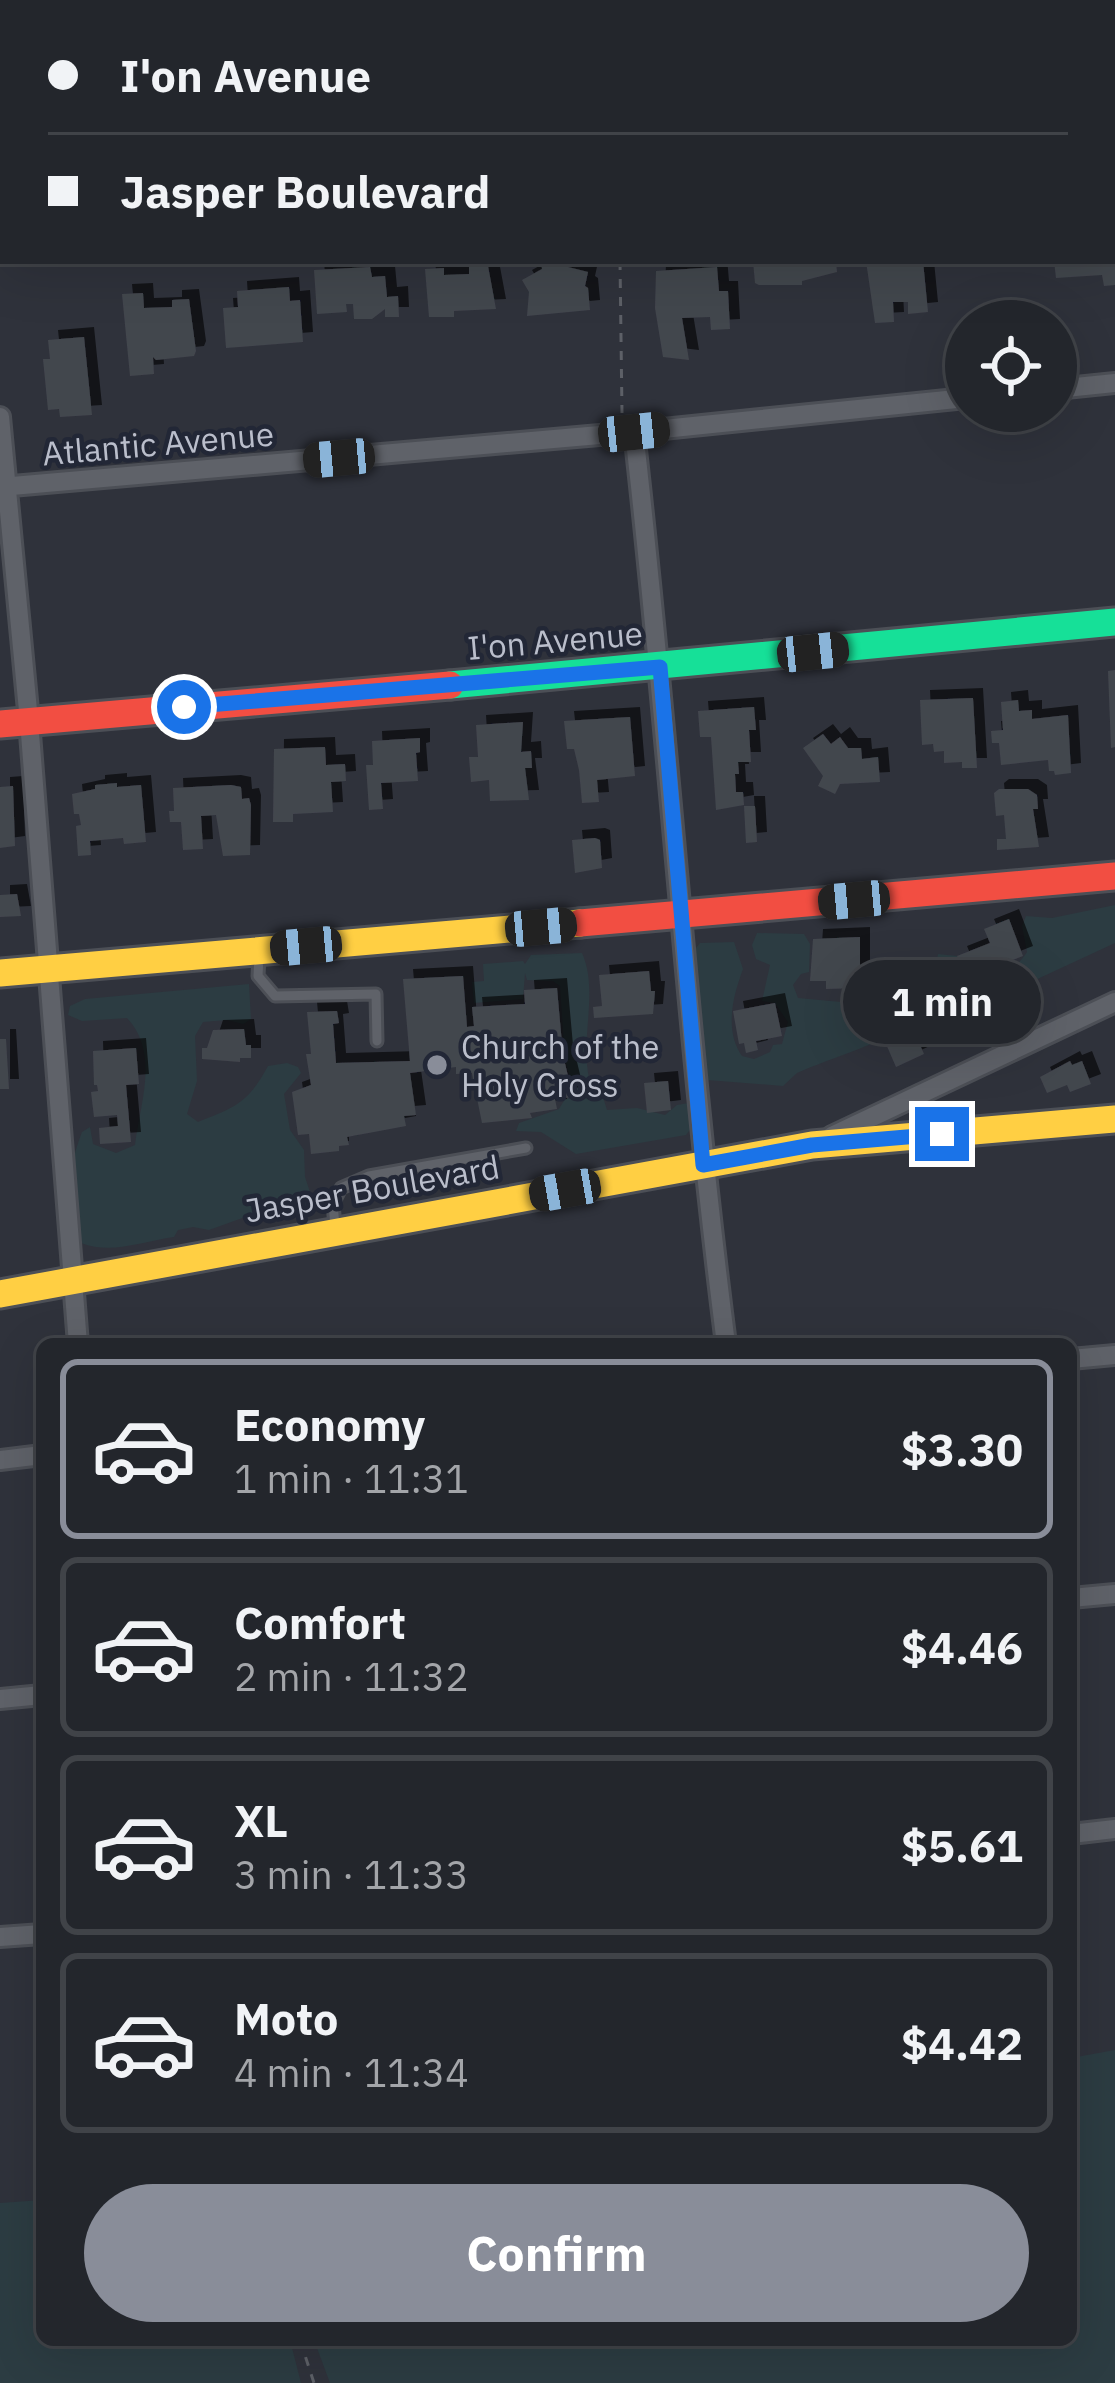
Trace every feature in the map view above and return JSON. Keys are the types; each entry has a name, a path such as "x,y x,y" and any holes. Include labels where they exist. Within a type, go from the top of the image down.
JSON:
{"street":[{"path":"1077,387 1115,382"},
{"name":"Atlantic Avenue","path":"4,486 628,433 945,400"},
{"path":"0,417 77,1338"},
{"path":"628,433 660,667 703,1165 725,1338"},
{"name":"I'on Avenue","path":"0,724 1115,622"},
{"path":"0,973 1115,876"},
{"path":"812,1145 1115,1002"},
{"name":"Jasper Boulevard","path":"0,1294 812,1145 1115,1119"},
{"path":"1077,1358 1115,1354"},
{"path":"0,1460 36,1456"},
{"path":"1077,1597 1115,1594"},
{"path":"0,1699 36,1696"},
{"path":"1077,1833 1115,1829"},
{"path":"0,1937 36,1934"}],"lane":[{"path":"259,950 258,976 275,996 376,994 377,1041"},
{"path":"336,1232 333,1204 341,1188 369,1177 526,1148"}],"path":[{"path":"620,264 628,433"},
{"path":"302,2346 314,2383"}],"shaded area":[{"path":"1115,905 1115,943 1031,982 1025,974 965,998 947,998 918,1022 797,1073 783,1086 707,1080 700,1075 692,953 700,943 734,942 743,969 734,1002 733,1035 742,1056 754,1059 782,1044 788,1022 775,1003 762,1001 770,965 756,959 752,945 757,933 804,934 810,944 809,972 793,985 798,998 852,1003 863,1010 933,977 938,954 957,956 964,980 981,981 1008,971 1027,952 1022,926 1026,916 1052,918"},
{"path":"582,953 589,983 589,1078 599,1084 607,1110 637,1108 665,1115 689,1103 695,1123 686,1135 576,1154 541,1132 516,1131 519,1123 559,1109 565,1099 575,1097 565,1059 560,986 553,981 527,980 525,973 523,999 474,1003 472,982 484,981 483,964 525,964 531,955"},
{"path":"249,984 251,1019 243,1024 203,1022 195,1036 197,1081 187,1114 198,1122 232,1107 247,1096 268,1066 287,1063 298,1067 301,1073 284,1094 290,1130 304,1150 311,1195 305,1209 248,1216 209,1230 178,1230 174,1237 128,1246 81,1243 71,1188 82,1132 90,1127 93,1144 116,1153 135,1145 145,1062 137,1032 127,1018 82,1021 68,1015 70,1006 85,999"},
{"path":"1115,2050 1115,2383 330,2383 316,2346 1077,2346 1077,2057"},
{"path":"36,2200 36,2346 292,2346 301,2383 0,2383 0,2203"}],"building":[{"path":"541,264 568,264 588,272 585,286 590,310 527,316 529,292 522,280 542,269"},
{"path":"753,264 836,264 837,272 802,281 802,285 755,283"},
{"path":"866,264 923,264 928,312 908,314 908,302 893,302 894,322 875,323"},
{"path":"1054,264 1115,264 1115,285 1104,286 1102,275 1056,278"},
{"path":"469,266 488,266 496,309 429,317 425,269 444,268 444,275 469,274"},
{"path":"370,267 372,277 385,276 387,297 398,296 399,317 385,317 385,309 372,319 354,319 353,304 346,304 347,312 317,314 314,270"},
{"path":"717,267 719,291 728,291 730,329 711,330 710,317 682,318 689,360 663,357 655,308 656,271"},
{"path":"289,287 290,301 300,300 303,342 226,348 223,308 238,307 237,291"},
{"path":"143,293 144,308 172,307 172,300 189,299 196,351 194,356 153,357 154,374 130,376 122,294"},
{"path":"84,337 92,415 60,417 59,409 48,410 43,359 50,359 48,340"},
{"path":"1115,670 1115,747 1111,748 1108,671"},
{"path":"973,698 977,768 962,768 962,762 944,763 944,751 934,752 933,744 922,745 920,700"},
{"path":"1018,700 1019,711 1032,710 1032,719 1068,715 1071,773 1055,775 1049,771 1048,760 1001,765 999,743 992,743 991,731 1003,730 1001,702"},
{"path":"754,707 756,730 749,730 751,762 738,762 739,774 735,774 736,792 743,792 744,805 716,810 711,737 700,737 698,711"},
{"path":"630,717 635,776 597,780 599,802 582,803 579,770 574,749 567,749 564,721"},
{"path":"523,722 521,752 531,751 532,768 525,768 529,800 490,801 489,780 471,782 469,757 478,757 476,725"},
{"path":"823,734 831,744 840,737 848,748 861,748 862,759 878,757 880,782 840,784 835,794 818,786 823,776 803,748"},
{"path":"420,738 418,781 381,783 383,809 369,810 366,765 373,765 372,741"},
{"path":"325,747 326,765 345,764 346,781 331,782 333,812 293,814 293,822 273,822 274,749"},
{"path":"117,783 117,787 141,785 146,842 90,841 91,855 78,856 76,826 81,825 79,814 74,814 72,794"},
{"path":"13,786 15,846 0,848 0,787"},
{"path":"241,787 242,799 249,798 251,805 250,855 223,856 216,815 201,816 203,849 183,850 181,822 170,822 173,788"},
{"path":"1028,789 1037,795 1038,809 1033,809 1039,847 997,850 997,839 1006,839 1004,815 996,816 994,793"},
{"path":"744,806 755,806 757,842 746,843"},
{"path":"572,840 600,840 602,868 575,873"},
{"path":"17,894 21,916 0,917 0,895"},
{"path":"1009,919 1023,956 966,978 957,956 990,943 984,929"},
{"path":"860,937 860,988 826,989 826,981 810,981 813,939"},
{"path":"649,971 651,991 655,991 653,1014 594,1018 593,1007 602,1006 599,975"},
{"name":"Church of the Holy Cross","path":"463,976 467,1027 474,1026 472,1007 525,1004 524,990 557,988 563,1055 573,1097 555,1099 557,1109 530,1113 532,1118 482,1123 472,1073 456,1074 456,1067 410,1073 416,1115 404,1116 406,1126 347,1137 349,1145 339,1146 339,1151 311,1154 309,1134 298,1135 292,1092 311,1085 307,1012 337,1011 339,1023 333,1024 336,1063 410,1061 403,979"},
{"path":"775,1003 782,1036 756,1041 758,1050 746,1053 744,1043 739,1044 733,1011"},
{"path":"244,1029 251,1058 240,1058 240,1062 202,1059 202,1048 207,1048 213,1030"},
{"path":"914,1031 924,1054 896,1067 886,1044"},
{"path":"0,1039 6,1039 9,1089 0,1089"},
{"path":"136,1048 139,1084 126,1085 131,1142 100,1144 99,1128 118,1126 117,1115 94,1117 91,1092 98,1091 93,1051"},
{"path":"1070,1061 1072,1065 1082,1061 1091,1084 1070,1092 1067,1085 1047,1093 1040,1077"},
{"path":"668,1081 671,1110 647,1113 644,1083"}],"traffic: fast":[{"path":"450,685 1115,622"}],"traffic: slow":[{"path":"0,973 580,923"},
{"path":"0,1294 812,1145 1115,1119"}],"traffic: jam":[{"path":"0,724 450,685"},
{"path":"580,923 1115,876"}],"place":[{"name":"Church of the Holy Cross","path":"437,1065"}],"route":[{"path":"184,707 660,667 703,1165 812,1145 942,1134"}]}
